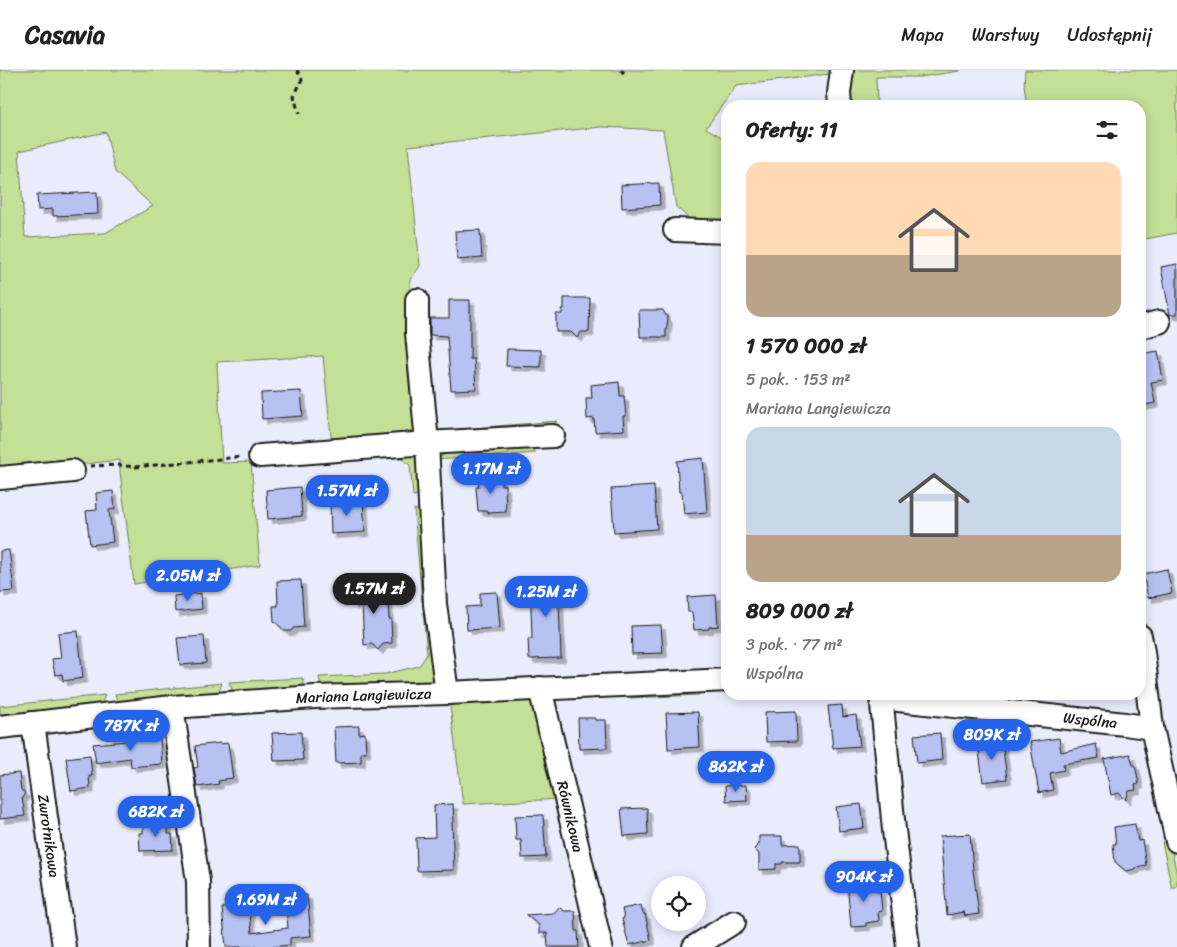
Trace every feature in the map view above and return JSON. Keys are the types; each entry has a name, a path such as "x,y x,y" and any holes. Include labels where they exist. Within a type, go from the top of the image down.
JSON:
{"street":[{"path":"839,99 842,70"},
{"path":"675,230 721,232"},
{"path":"417,300 416,333 427,443 434,604 446,693"},
{"path":"260,456 427,443 553,436"},
{"path":"0,478 73,471"},
{"path":"1146,677 1152,728 1177,841"},
{"name":"Mariana Langiewicza","path":"0,727 172,707 315,697 721,680"},
{"name":"Równikowa","path":"540,688 601,947"},
{"name":"Wspólna","path":"882,700 908,947"},
{"name":"Wspólna","path":"898,700 1152,728"},
{"path":"172,707 198,881 198,947"},
{"name":"Zwrotnikowa","path":"33,723 64,947"},
{"path":"694,947 734,922"}],"path":[{"path":"297,70 302,80 294,96 299,114"},
{"path":"73,471 83,466 119,465 134,467 260,456"}],"green space":[{"path":"0,70 837,70 837,73 736,86 726,100 721,100 721,107 706,128 721,137 721,228 699,227 676,207 663,130 602,127 408,146 420,266 410,280 410,334 417,435 332,446 323,356 217,362 222,463 251,462 260,565 134,584 120,460 0,474","holes":["106,132 115,172 153,206 105,233 25,237 19,151"]},
{"path":"851,70 960,70 920,77 876,77 877,100 848,100"},
{"path":"1025,70 1177,70 1177,233 1146,239 1146,100 1026,100 1024,86"},
{"path":"558,421 541,430 457,435 438,431"},
{"path":"527,440 536,453 435,460 444,455 449,449"},
{"path":"392,452 413,455 417,462 423,494 413,496 410,465"},
{"path":"414,509 425,512 425,600 422,602"},
{"path":"423,612 425,614 437,682 431,686 322,690 319,677 385,674 419,666 427,654"},
{"path":"303,678 303,687 233,692 229,682"},
{"path":"222,683 219,692 213,696 118,704 115,694"},
{"path":"698,691 699,695 630,698 638,692"},
{"path":"105,695 99,707 0,714 0,706"},
{"path":"529,698 536,705 548,762 551,790 560,799 463,804 449,699"},
{"path":"1162,842 1170,843 1177,875 1177,885 1172,889"}],"building":[{"path":"659,183 660,205 622,208 621,185"},
{"path":"97,192 98,214 53,216 53,209 38,210 37,195"},
{"path":"480,230 482,258 457,260 455,231"},
{"path":"1177,264 1177,314 1170,315 1161,267"},
{"path":"564,298 590,298 589,332 581,332 577,338 571,332 556,332 556,314 562,314"},
{"path":"449,300 470,300 470,359 474,359 476,389 451,390 447,336 430,335 430,318 449,318"},
{"path":"639,310 663,310 668,319 666,337 640,337"},
{"path":"507,349 541,350 541,367 506,366"},
{"path":"1158,351 1163,380 1151,382 1155,403 1146,405 1146,353"},
{"path":"619,382 620,396 624,396 626,416 623,416 624,430 595,432 594,418 587,419 586,398 592,398 591,385"},
{"path":"301,391 303,416 262,419 261,393"},
{"path":"703,458 707,512 684,514 682,492 679,492 677,461"},
{"path":"501,476 501,485 505,485 506,512 489,513 478,511 476,487 479,487 478,477"},
{"path":"654,486 657,529 614,532 611,489"},
{"path":"300,487 302,516 268,519 266,490"},
{"path":"113,491 115,509 109,510 113,542 90,545 86,511 97,510 96,493"},
{"path":"363,500 365,532 331,534 330,501"},
{"path":"9,550 14,591 0,592 0,551"},
{"path":"1167,569 1172,593 1148,598 1146,573"},
{"path":"530,578 565,578 566,593 561,593 561,601 559,601 561,658 529,659 528,639 532,639"},
{"path":"301,580 304,627 285,631 274,621 273,606 278,606 277,581"},
{"path":"387,586 392,643 383,644 378,650 372,644 364,645 362,604 352,605 352,588"},
{"path":"497,592 500,628 467,630 466,607 480,606 480,593"},
{"path":"201,593 202,609 175,612 174,596"},
{"path":"716,595 718,626 694,630 692,612 688,612 687,597"},
{"path":"661,625 663,653 632,654 631,626"},
{"path":"78,631 83,678 63,681 62,674 55,675 52,659 61,658 58,633"},
{"path":"204,636 206,663 180,665 177,638"},
{"path":"842,705 843,717 856,715 860,746 833,748 828,706"},
{"path":"796,711 797,741 766,742 765,712"},
{"path":"698,712 700,747 668,749 666,713"},
{"path":"578,718 606,720 607,748 579,749"},
{"path":"359,726 359,734 365,733 366,752 361,752 361,762 336,763 334,727"},
{"path":"301,732 303,760 274,761 272,733"},
{"path":"940,733 942,760 917,763 914,735"},
{"path":"160,738 162,764 131,767 130,758 96,763 93,744"},
{"path":"1059,738 1061,752 1096,744 1099,758 1063,764 1064,770 1050,773 1053,790 1039,793 1030,742"},
{"path":"1002,741 1007,779 983,782 978,744"},
{"path":"228,743 233,778 218,781 219,784 197,787 194,768 198,767 195,746"},
{"path":"1130,754 1133,765 1135,765 1139,784 1135,785 1136,790 1129,791 1126,800 1119,793 1111,795 1104,759"},
{"path":"90,755 92,776 89,776 90,788 71,791 66,758"},
{"path":"19,773 21,790 25,793 22,798 25,816 0,819 0,775"},
{"path":"746,785 747,800 726,801 725,786"},
{"path":"453,804 454,870 417,871 416,838 435,837 434,805"},
{"path":"861,804 864,828 839,831 836,807"},
{"path":"647,808 648,834 624,836 621,809"},
{"path":"543,815 546,857 522,858 521,840 516,840 515,816"},
{"path":"168,823 168,834 172,834 173,850 140,851 139,833 143,833 143,824"},
{"path":"1135,824 1138,841 1142,840 1146,865 1126,871 1115,862 1113,844 1116,844 1114,827"},
{"path":"970,834 979,914 965,916 964,912 947,915 940,836"},
{"path":"759,836 782,836 782,845 800,844 800,862 782,862 782,864 776,864 776,869 759,870 759,854 754,849 759,844"},
{"path":"875,881 876,891 880,891 882,911 878,912 879,921 866,923 866,926 851,927 847,882"},
{"path":"307,895 311,936 290,938 290,945 226,947 222,908 249,905 252,933 288,928 285,897"},
{"path":"641,905 651,940 629,945 622,919 624,918 622,909"},
{"path":"559,907 564,911 575,911 579,947 548,947 547,933 539,933 539,925 526,915 554,913"}]}
